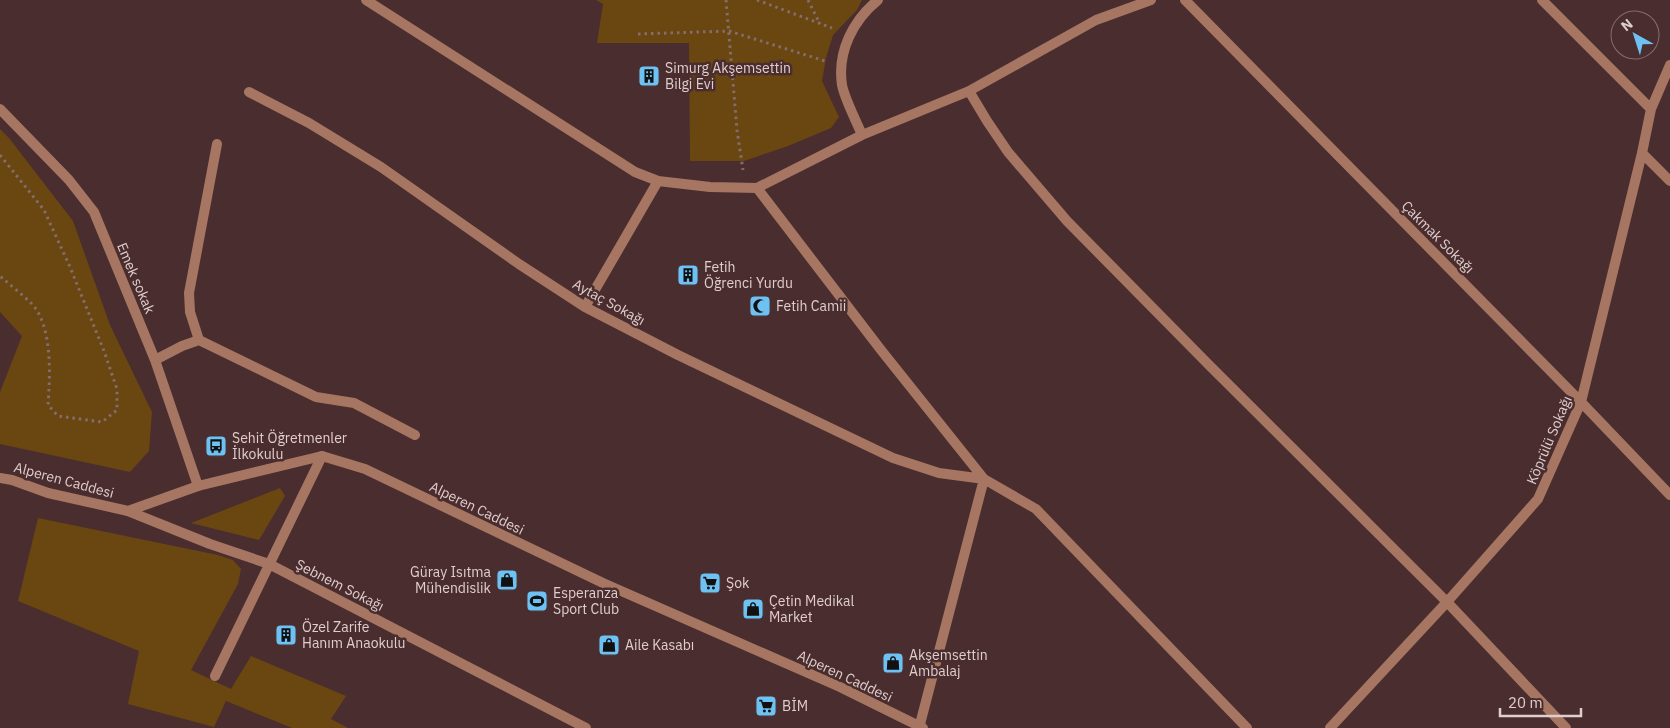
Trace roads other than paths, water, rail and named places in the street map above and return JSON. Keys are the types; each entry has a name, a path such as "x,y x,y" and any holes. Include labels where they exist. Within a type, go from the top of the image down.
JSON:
{"street":[{"path":"366,0 635,172 658,181 710,187 746,188 757,188 862,135 968,91 1096,20 1151,0"},
{"path":"862,135 842,86 841,66 849,35 866,9 878,0"},
{"name":"Çakmak Sokağı","path":"1185,0 1581,402 1670,495"},
{"path":"1542,0 1651,109"},
{"name":"Köprülü Sokağı","path":"1330,728 1447,602 1538,499 1581,402 1651,109 1670,65"},
{"path":"968,91 1008,152 1067,221 1447,602 1566,728"},
{"name":"Aytaç Sokağı","path":"249,92 309,123 381,167 519,264 585,307 678,355 893,458 939,473 984,479"},
{"name":"Emek sokak","path":"0,109 69,180 94,212 155,360 198,486"},
{"path":"199,340 190,312 189,294 217,144"},
{"path":"1642,153 1670,181"},
{"path":"585,307 658,181"},
{"path":"757,188 875,342 984,479 1036,509 1247,728"},
{"path":"155,360 182,346 199,340 316,397 354,402 415,435"},
{"path":"215,676 322,456"},
{"name":"Alperen Caddesi","path":"0,478 12,480 48,493 128,511 198,486 322,456 365,470 602,583 840,688 921,727"},
{"path":"921,727 984,479"},
{"name":"Şebnem Sokağı","path":"128,511 210,544 269,564 586,728"}],"place":[{"name":"Simurg Akşemsettin Bilgi Evi","path":"649,76"},
{"name":"Fetih Öğrenci Yurdu","path":"688,275"},
{"name":"Fetih Camii","path":"760,306"},
{"name":"Şehit Öğretmenler İlkokulu","path":"216,446"},
{"name":"Güray Isıtma Mühendislik","path":"507,580"},
{"name":"Şok","path":"710,583"},
{"name":"Esperanza Sport Club","path":"537,601"},
{"name":"Çetin Medikal Market","path":"753,609"},
{"name":"Özel Zarife Hanım Anaokulu","path":"286,635"},
{"name":"Aile Kasabı","path":"609,645"},
{"name":"Akşemsettin Ambalaj","path":"893,663"},
{"name":"BİM","path":"766,706"}]}
